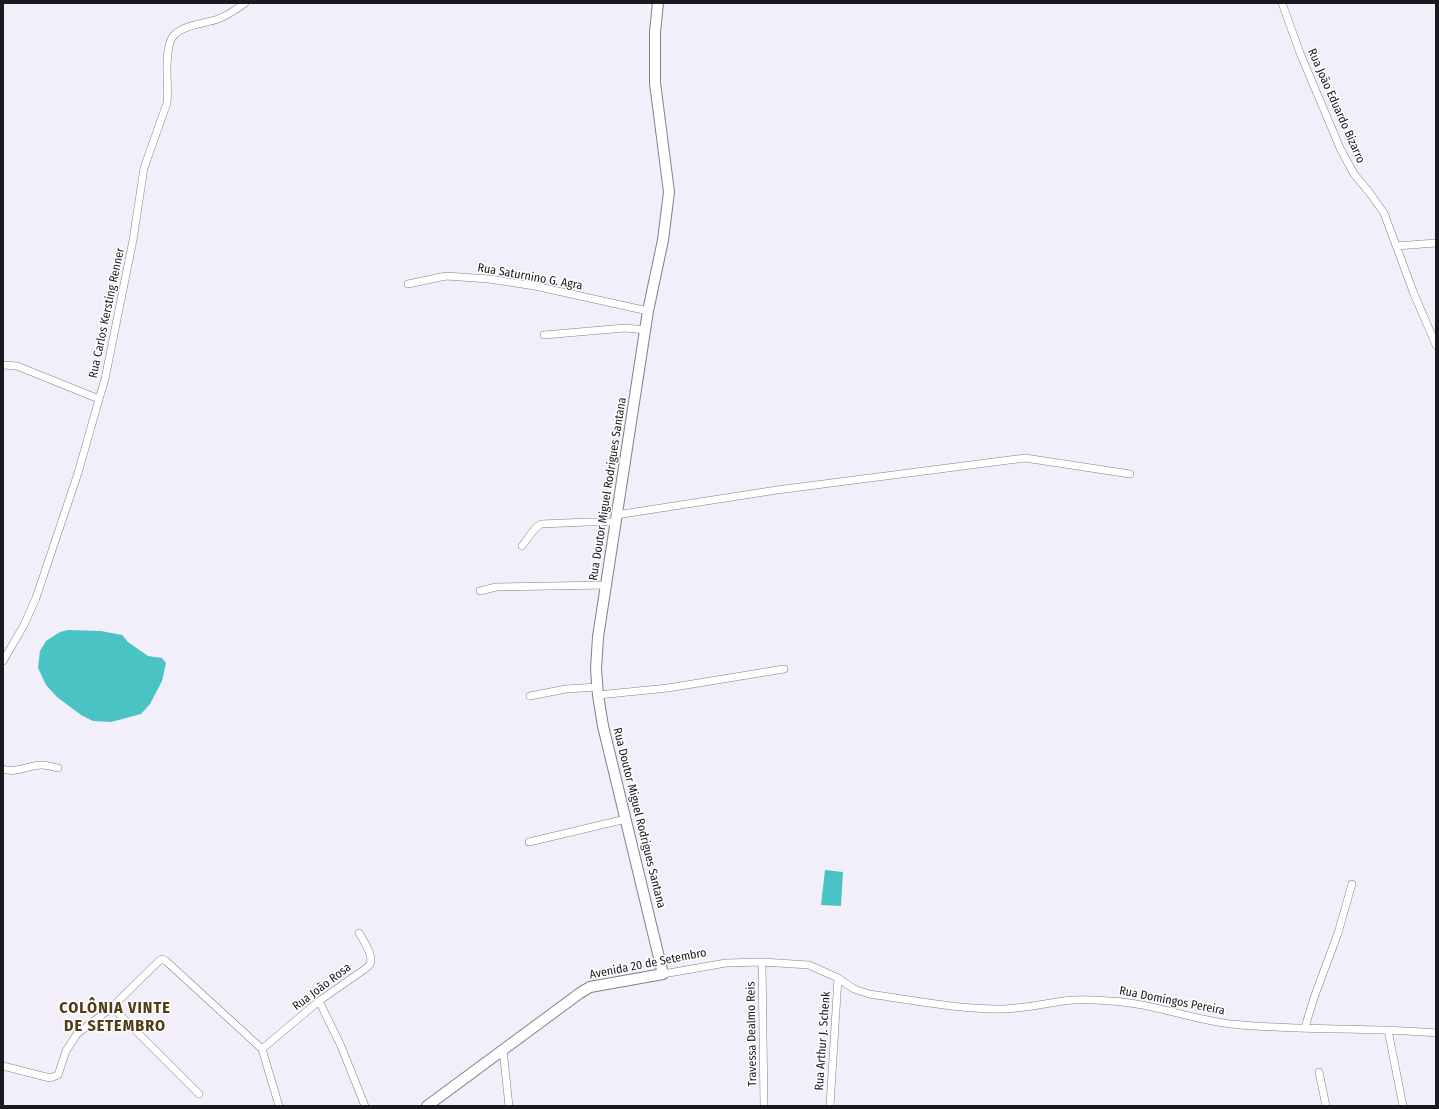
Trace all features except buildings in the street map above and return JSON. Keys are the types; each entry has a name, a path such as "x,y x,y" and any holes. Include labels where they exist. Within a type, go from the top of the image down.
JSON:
{"street":[{"name":"Rua Carlos Kersting Renner","path":"3,661 24,625 36,598 78,473 100,399 133,240 144,168 167,103 167,68 170,42 174,35 179,32 200,23 217,19 234,11 245,3"},
{"name":"Rua Doutor Miguel Rodrigues Santana","path":"658,3 655,32 655,83 669,192 663,240 648,312 615,518 598,638 596,669 603,726 663,974"},
{"name":"Rua João Eduardo Bizarro","path":"1282,3 1300,53 1340,148 1354,174 1370,192 1384,213 1414,294 1436,345"},
{"path":"1396,246 1436,243"},
{"name":"Rua Saturnino G. Agra","path":"408,284 446,276 466,276 535,286 648,312"},
{"path":"544,335 625,328 646,330"},
{"path":"3,365 17,366 100,399"},
{"path":"522,546 532,532 541,524 588,522 777,490 1025,458 1130,474"},
{"path":"480,591 496,587 606,585"},
{"path":"530,696 566,690 598,691 668,688 784,669"},
{"path":"3,770 15,771 22,768 42,765 58,768"},
{"path":"529,842 626,819"},
{"path":"1305,1027 1338,933 1352,884"},
{"name":"Rua João Rosa","path":"262,1049 319,1001 370,964 371,958 369,952 359,933"},
{"path":"3,1066 50,1078 58,1075 66,1051 77,1034 112,1006 162,959 262,1049 279,1106"},
{"name":"Avenida 20 de Setembro","path":"427,1106 590,987 726,963 762,962 809,965 838,978"},
{"name":"Travessa Dealmo Reis","path":"762,962 764,1106"},
{"name":"Rua Domingos Pereira","path":"838,978 854,989 869,994 973,1007 1004,1009 1075,1000 1110,1001 1134,1003 1221,1022 1263,1026 1436,1033"},
{"name":"Rua Arthur J. Schenk","path":"830,1106 838,978"},
{"path":"319,1001 341,1046 365,1106"},
{"path":"112,1006 199,1094"},
{"path":"1388,1030 1403,1106"},
{"path":"503,1050 509,1106"},
{"path":"1319,1072 1326,1106"}],"water":[{"path":"68,630 101,631 122,635 128,642 148,656 162,658 166,663 162,681 150,704 141,714 111,722 93,721 81,715 57,697 46,685 38,668 40,651 46,641 60,632"},
{"path":"825,870 843,872 841,906 821,905"}],"district":[{"name":"COLÔNIA VINTE DE SETEMBRO","path":"115,1018"}]}
